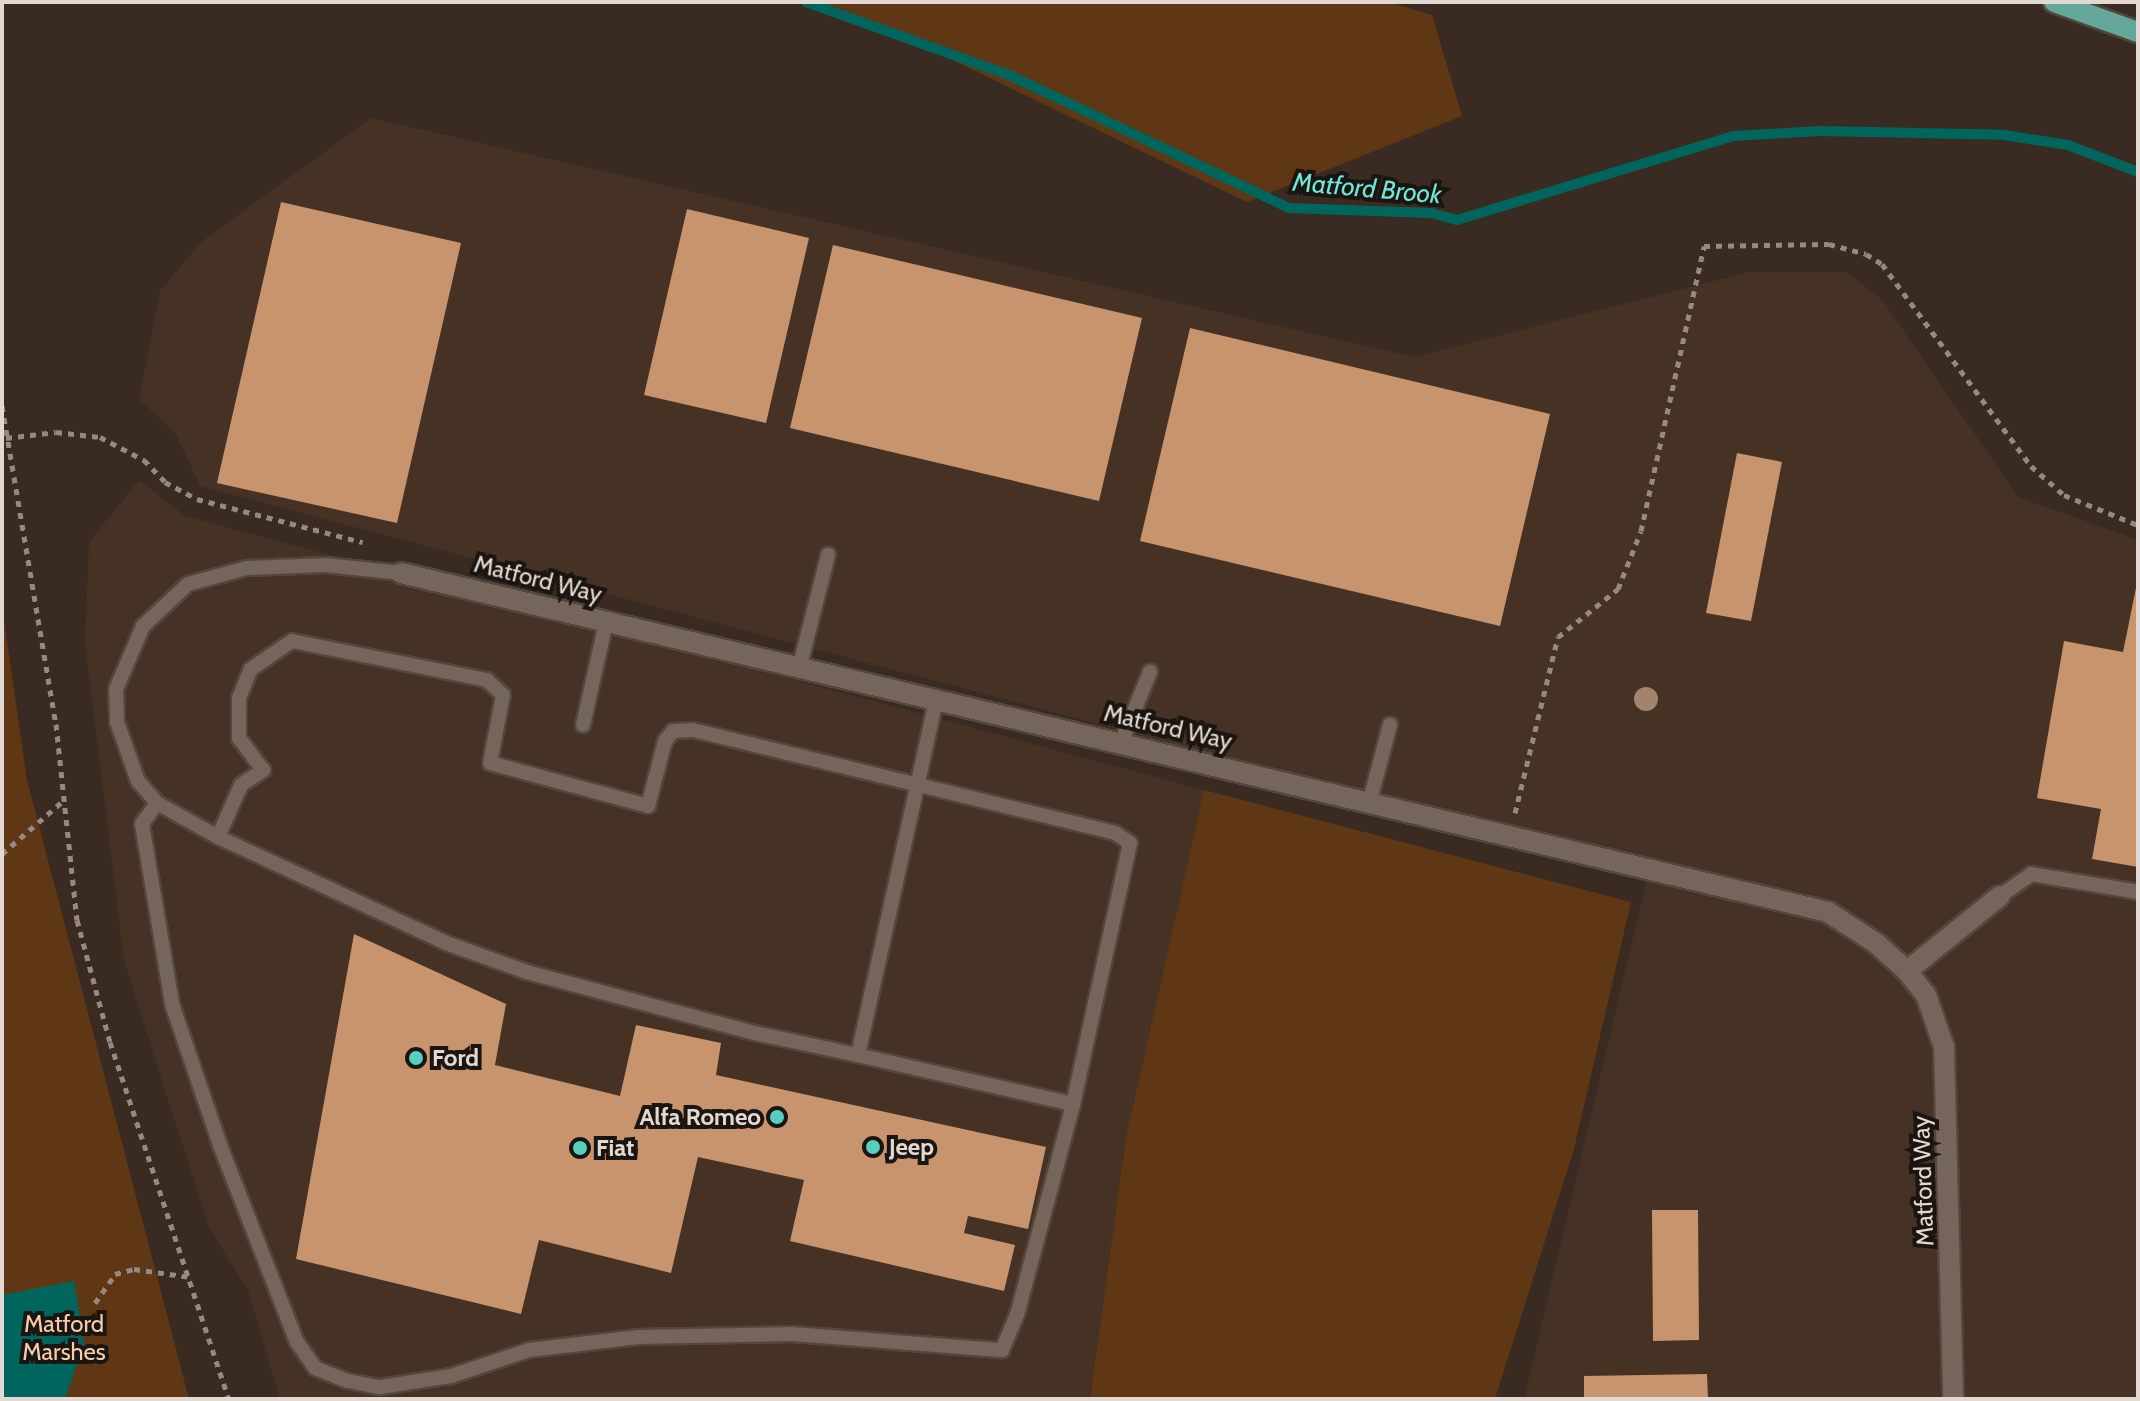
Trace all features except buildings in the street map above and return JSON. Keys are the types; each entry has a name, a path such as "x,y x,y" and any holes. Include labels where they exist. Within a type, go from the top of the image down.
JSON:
{"main road":[{"path":"2054,2 2138,32"}],"street":[{"name":"Matford Way","path":"401,573 799,669 1511,833 1828,912 1877,944 1907,971 1926,995 1944,1047 1953,1399"},
{"path":"1907,971 2000,896"}],"lane":[{"path":"799,669 828,555"},
{"path":"401,573 325,565 247,568 188,584 143,626 116,689 117,722 138,781 157,803 218,837 446,943 527,972 858,1055 1073,1104"},
{"path":"583,725 606,622"},
{"path":"157,803 142,824 172,1004 220,1145 297,1342 315,1368 380,1387 451,1376 529,1350 638,1337 792,1334 1002,1350 1017,1315 1073,1104 1130,843 1115,833 915,787 693,730 673,731 665,741 648,806 490,763 503,695 487,680 292,641 251,669 239,698 239,738 263,770 241,785 218,837"},
{"path":"1121,743 1150,672"},
{"path":"858,1055 936,701"},
{"path":"1370,800 1390,725"},
{"path":"2000,896 2031,874 2138,892"}],"path":[{"path":"1511,833 1558,637 1618,589 1641,531 1704,246 1829,244 1866,254 1882,264 2031,466 2064,495 2138,525"},
{"path":"2,406 41,632 77,920 128,1100 229,1399"},
{"path":"6,438 56,432 100,437 144,460 165,482 197,499 378,545"},
{"path":"2,854 64,799"},
{"path":"95,1303 115,1274 134,1269 190,1277"}],"shaded area":[{"path":"371,118 1414,357 1750,272 1847,272 1883,301 2018,497 2138,540 2138,1399 1524,1399 1649,870 200,486 176,434 139,399 160,291 200,243"},
{"path":"139,480 185,516 1204,790 1126,1137 1090,1399 280,1399 248,1290 209,1228 124,961 85,642 89,542"}],"green space":[{"path":"797,2 1389,2 1432,15 1462,116 1247,202 911,40"},
{"name":"Matford Marshes","path":"2,606 27,780 189,1399 2,1399"},
{"path":"1204,790 1631,902 1574,1149 1495,1399 1090,1399 1126,1137"}],"water":[{"path":"74,1281 84,1343 65,1399 2,1399 2,1295"}],"waterway":[{"name":"Matford Brook","path":"806,2 1009,75 1289,208 1431,213 1457,220 1733,136 1820,131 2004,135 2068,145 2138,172"}],"place":[{"name":"Ford","path":"416,1058"},
{"name":"Alfa Romeo","path":"777,1117"},
{"name":"Jeep","path":"873,1147"},
{"name":"Fiat","path":"580,1148"}]}
